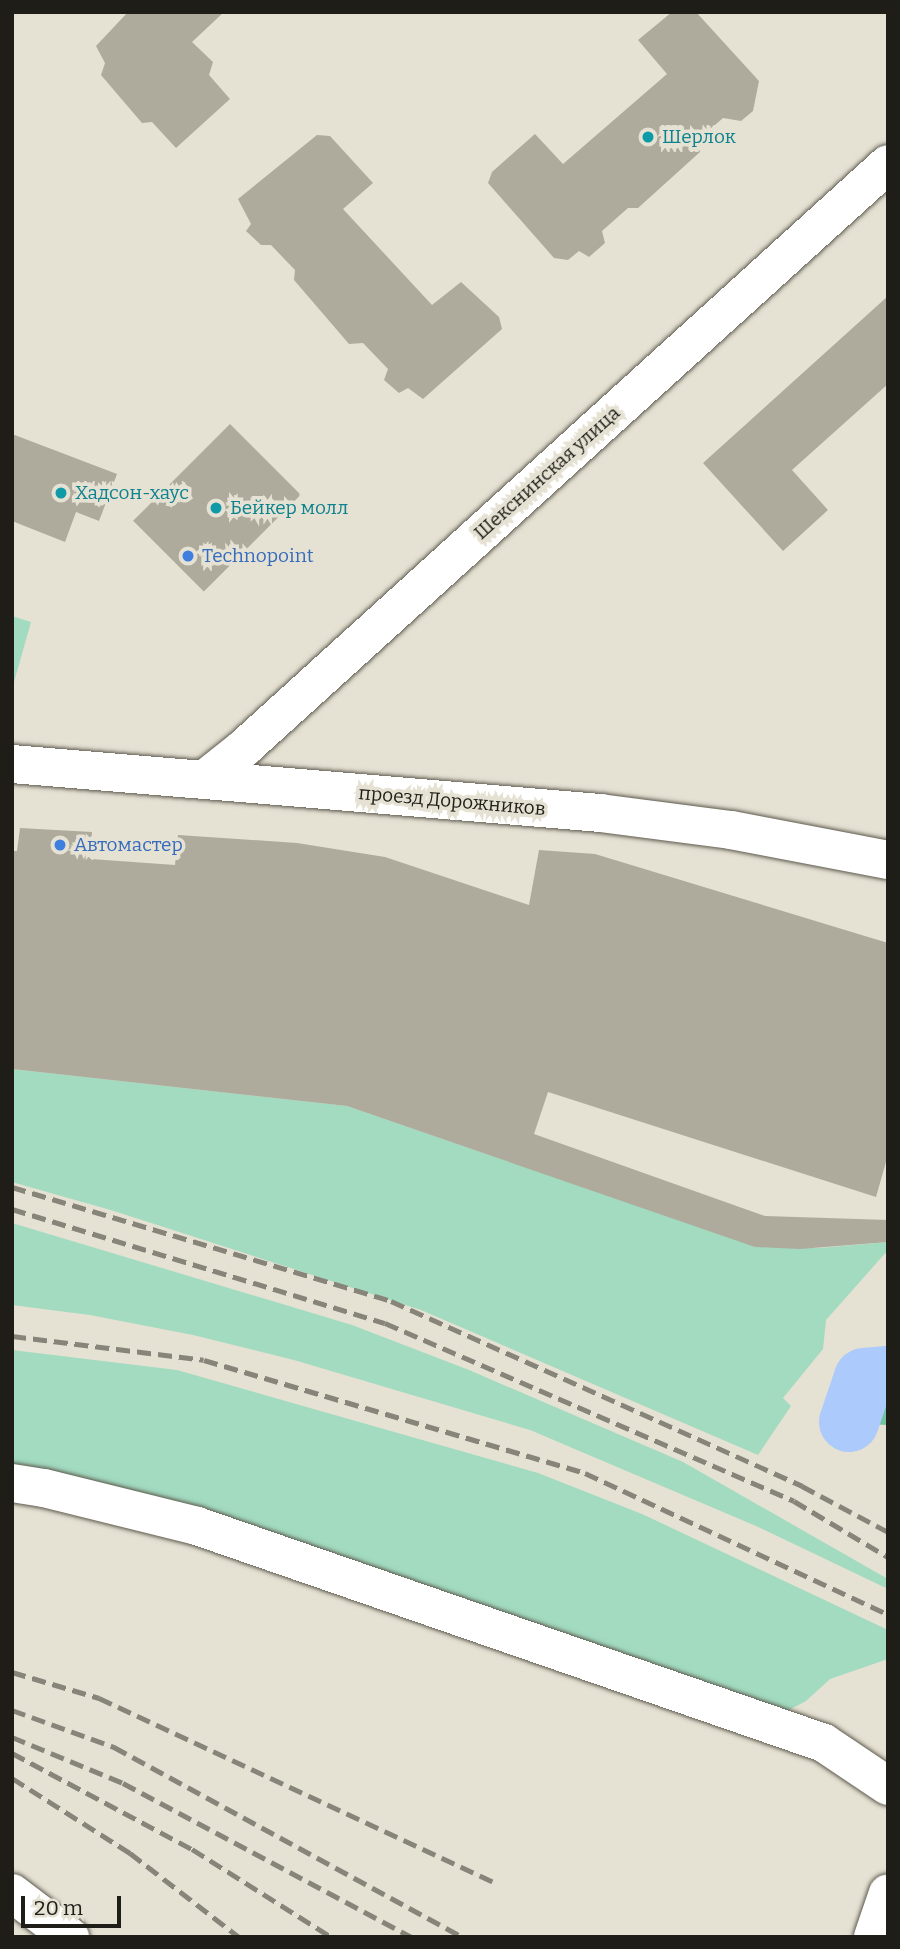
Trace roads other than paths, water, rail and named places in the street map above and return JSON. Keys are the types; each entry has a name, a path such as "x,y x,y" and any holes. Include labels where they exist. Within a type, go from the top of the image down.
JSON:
{"street":[{"name":"Шекснинская улица","path":"205,779 244,748 888,164"},
{"name":"проезд Дорожников","path":"12,764 600,813 731,830 888,860"},
{"path":"12,1483 44,1488 197,1526 824,1743 888,1786"},
{"path":"12,1893 70,1937"},
{"path":"873,1937 888,1893"}],"waterway":[{"path":"849,1422 864,1378 888,1376"}],"railway":[{"path":"12,1187 391,1301 802,1486 888,1532"},
{"path":"12,1209 385,1323 794,1501 888,1557"},
{"path":"12,1336 204,1360 585,1473 888,1614"},
{"path":"12,1672 99,1698 494,1882"},
{"path":"12,1710 114,1747 463,1937"},
{"path":"12,1737 123,1783 412,1937"},
{"path":"12,1753 192,1849 331,1937"},
{"path":"12,1778 130,1853 239,1937"}],"place":[{"name":"Шерлок","path":"648,137"},
{"name":"Хадсон-хаус","path":"61,493"},
{"name":"Бейкер молл","path":"216,508"},
{"name":"Technopoint","path":"188,556"},
{"name":"Автомастер","path":"60,845"}]}
